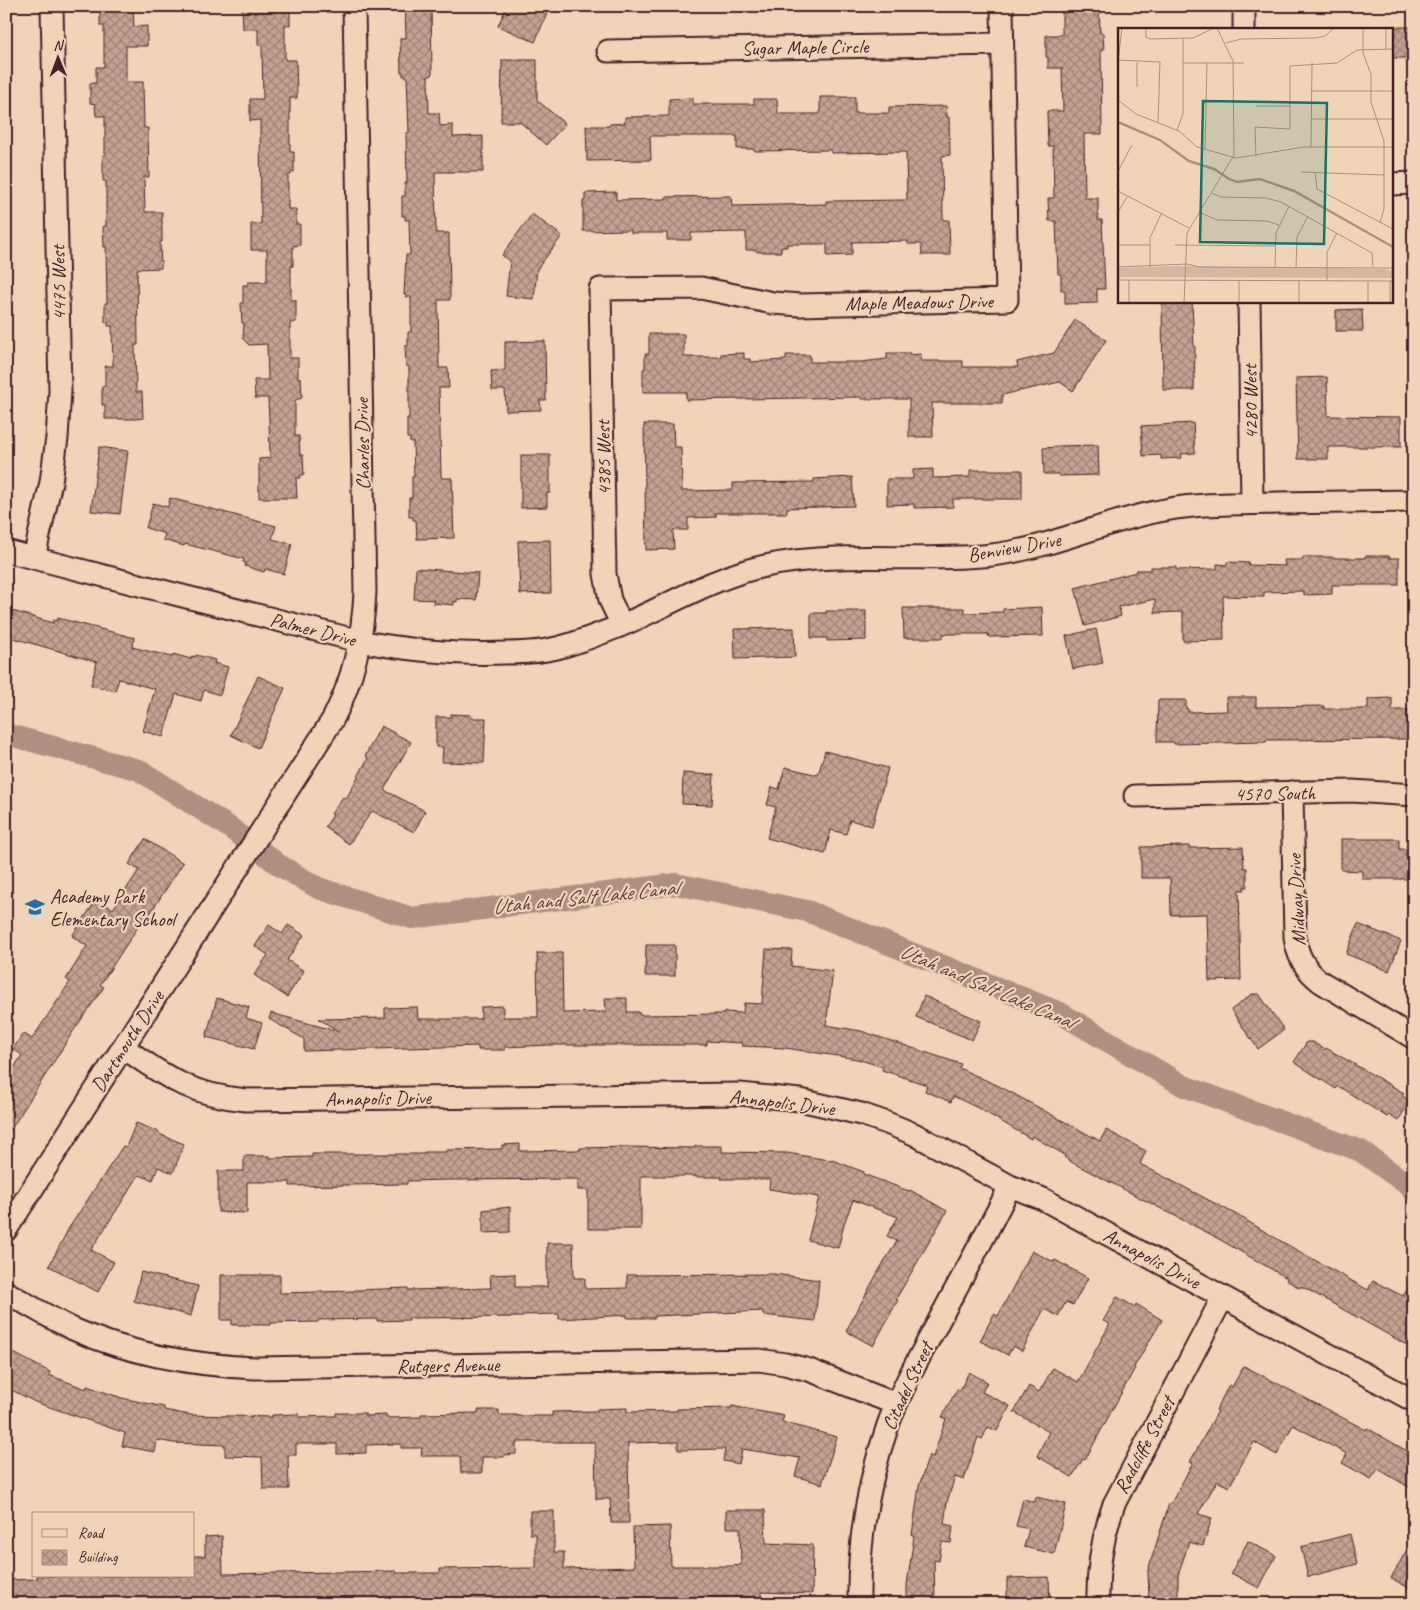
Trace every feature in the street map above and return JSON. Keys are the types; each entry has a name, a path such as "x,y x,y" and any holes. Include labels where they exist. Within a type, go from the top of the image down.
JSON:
{"street":[{"name":"4475 West","path":"34,558 52,473 57,438 60,391 52,6"},
{"name":"Charles Drive","path":"249,853 333,719 342,701 359,641 364,612 365,572 354,6"},
{"name":"Maple Meadows Drive","path":"600,289 701,288 773,303 800,305 1007,300 1002,6"},
{"path":"1244,6 1244,28"},
{"name":"Sugar Maple Circle","path":"608,51 1002,44"},
{"path":"1392,184 1414,184"},
{"name":"4385 West","path":"600,289 605,574 610,600 622,625"},
{"name":"4280 West","path":"1248,302 1252,503"},
{"name":"Benview Drive","path":"622,625 713,582 740,572 807,559 996,555 1052,543 1116,521 1170,509 1252,503 1414,501"},
{"name":"Palmer Drive","path":"6,551 359,641 396,648 484,654 527,652 563,647 622,625"},
{"name":"4570 South","path":"1136,796 1359,791 1414,795"},
{"name":"Midway Drive","path":"1292,792 1295,937 1298,954 1313,976 1321,982 1414,1038"},
{"name":"Dartmouth Drive","path":"6,1230 249,853"},
{"name":"Annapolis Drive","path":"123,1047 170,1079 190,1088 208,1094 246,1100 740,1094 800,1100 861,1114 914,1134 1010,1186 1043,1200 1414,1401"},
{"name":"Citadel Street","path":"859,1604 860,1559 869,1495 880,1447 896,1404 911,1373 1010,1186"},
{"name":"Rutgers Avenue","path":"6,1292 48,1317 100,1340 142,1353 192,1363 255,1368 759,1360 809,1370 896,1404"},
{"name":"Radcliffe Street","path":"1098,1604 1103,1541 1107,1522 1114,1504 1223,1297"}],"building":[{"path":"100,6 133,6 134,27 147,26 147,46 126,46 126,82 143,82 144,128 148,128 149,177 144,177 145,212 162,212 162,242 160,242 161,268 137,269 138,345 135,345 136,392 142,392 143,418 136,419 105,419 105,405 102,405 102,386 105,386 105,366 113,366 112,326 108,326 108,322 105,322 105,303 107,303 106,247 104,247 103,226 106,226 106,181 103,181 103,155 105,155 105,116 96,116 95,104 90,103 90,83 96,83 96,67 104,67 104,26 100,26"},
{"path":"242,6 290,6 290,25 285,25 285,60 296,60 297,98 290,98 290,152 294,152 294,172 288,175 288,209 296,209 296,224 300,224 300,245 293,246 293,266 291,266 291,300 296,300 296,322 290,323 290,358 298,358 298,378 301,378 302,398 295,400 295,436 299,436 300,455 303,455 304,475 296,478 297,498 259,498 259,459 270,458 269,420 268,398 255,398 254,380 268,380 267,344 249,345 243,339 244,323 242,323 241,303 243,303 243,285 248,285 248,282 267,282 267,250 251,250 251,224 261,224 260,120 250,121 250,99 263,99 262,45 258,45 258,29 243,29"},
{"path":"405,6 431,6 432,72 431,76 428,76 429,113 439,113 440,126 453,125 453,137 483,136 483,172 435,172 436,233 449,233 450,300 438,300 439,368 448,368 449,388 439,388 441,476 442,478 452,478 454,538 417,539 416,520 413,520 413,517 409,517 409,498 412,498 412,477 414,477 413,442 410,442 410,438 407,438 409,366 406,366 405,346 408,346 408,332 411,332 411,297 404,295 406,255 410,255 409,220 405,220 405,216 402,216 402,196 405,196 405,183 407,183 406,133 409,133 407,76 403,76 403,72 401,72 400,38 406,38"},
{"path":"507,6 550,6 535,42 498,26"},
{"path":"1099,6 1100,33 1103,33 1104,50 1101,50 1102,134 1084,134 1085,198 1098,198 1098,220 1102,220 1105,289 1097,289 1097,303 1065,304 1065,290 1061,290 1061,274 1058,274 1056,221 1049,221 1048,198 1054,198 1053,146 1048,146 1047,111 1063,111 1062,68 1048,68 1046,35 1062,35 1062,7"},
{"path":"1414,27 1414,58 1392,58 1391,28"},
{"path":"502,60 537,60 537,100 565,124 546,145 520,122 501,122"},
{"path":"820,97 855,97 855,113 889,113 889,107 946,106 947,117 949,117 950,155 942,156 943,220 949,220 950,255 922,255 921,244 908,244 908,241 852,242 852,255 827,256 827,244 787,244 787,247 781,247 781,252 746,250 746,232 691,233 691,240 667,240 667,233 631,233 631,230 583,231 583,201 585,201 585,193 616,192 616,200 731,196 732,206 826,204 826,201 907,200 906,152 831,153 831,150 755,151 754,149 737,149 737,136 650,136 651,160 587,161 586,126 610,126 610,124 625,123 625,117 669,116 669,99 693,98 693,104 754,104 754,99 777,99 778,114 820,114"},
{"path":"532,214 562,236 537,269 534,299 506,296 510,262 502,255"},
{"path":"1162,302 1192,302 1195,347 1194,390 1163,390"},
{"path":"1362,309 1363,331 1336,331 1336,310"},
{"path":"1075,320 1106,340 1073,391 1060,382 1002,395 1002,403 932,403 933,437 909,437 909,399 861,399 861,397 686,400 686,392 643,392 643,369 645,369 645,354 649,354 649,334 684,334 684,357 721,357 721,354 744,353 744,359 750,359 750,362 786,360 786,355 810,355 810,362 861,362 887,359 887,353 910,353 910,355 921,354 921,361 963,361 963,367 1018,367 1017,362 1054,353"},
{"path":"545,341 546,400 540,400 541,410 506,411 505,390 492,390 491,371 505,370 505,342"},
{"path":"1327,377 1328,416 1401,417 1401,447 1328,447 1328,459 1298,459 1296,378"},
{"path":"1193,423 1195,453 1181,454 1182,458 1161,459 1161,455 1143,456 1141,426"},
{"path":"644,424 673,424 674,447 681,447 682,491 733,490 733,483 814,482 814,479 852,477 854,506 787,508 787,513 716,513 716,517 688,518 688,530 673,530 674,549 646,550"},
{"path":"1098,445 1099,475 1059,476 1059,474 1044,474 1043,448"},
{"path":"99,447 128,451 120,514 91,511"},
{"path":"521,455 550,455 550,493 547,493 547,507 521,508"},
{"path":"933,469 933,478 970,477 970,470 1022,470 1022,499 953,499 953,507 914,508 914,504 887,505 887,479 913,479 913,470"},
{"path":"170,498 276,526 272,539 292,544 284,574 265,569 264,572 245,566 244,559 163,540 165,534 146,528 153,503 168,507"},
{"path":"550,540 551,593 520,594 518,541"},
{"path":"1365,556 1399,558 1399,585 1332,585 1332,594 1304,595 1304,591 1264,592 1264,597 1223,596 1224,640 1183,641 1183,612 1155,613 1155,599 1119,607 1121,616 1085,626 1075,588 1136,572 1136,570 1151,570 1151,567 1176,567 1176,570 1217,569 1217,564 1227,565 1227,562 1249,563 1248,565 1285,566 1284,560 1303,560 1303,557 1365,558"},
{"path":"416,568 478,573 476,600 457,599 457,602 454,601 454,605 433,603 434,600 414,599"},
{"path":"1042,607 1043,636 989,637 988,634 943,634 943,638 904,638 903,608 964,608 965,613 1003,612 1003,609"},
{"path":"6,609 53,623 53,620 57,621 58,618 135,638 132,647 172,657 173,654 191,659 192,656 195,657 196,655 215,660 214,663 228,667 220,695 204,690 201,701 176,694 163,737 143,731 155,689 119,679 115,691 91,685 97,662 6,636"},
{"path":"826,611 866,611 866,640 827,641 827,638 811,638 811,613 826,613"},
{"path":"794,628 795,657 735,659 734,629"},
{"path":"1096,629 1103,663 1073,669 1066,636"},
{"path":"258,676 285,688 258,748 231,735"},
{"path":"1226,697 1256,697 1256,707 1324,706 1324,709 1368,709 1368,699 1392,698 1392,710 1414,710 1414,739 1266,740 1266,742 1174,744 1174,742 1157,742 1158,700 1186,700 1188,712 1227,711"},
{"path":"451,714 471,715 471,718 486,718 484,763 442,762 443,747 436,747 436,717 451,717"},
{"path":"381,726 411,742 384,790 425,811 414,832 372,811 349,844 325,827 333,815 331,814 343,797 346,799 368,758 365,756"},
{"path":"825,751 888,768 872,826 850,820 846,834 831,830 825,854 767,838 776,807 767,805 772,787 779,789 785,767 818,775"},
{"path":"683,773 714,775 712,805 682,804"},
{"path":"145,839 183,863 149,915 147,913 100,985 104,987 74,1030 6,1137 6,1080 22,1055 13,1049 23,1033 32,1039 70,982 66,979 87,946 72,936 97,899 113,909 139,870 129,864"},
{"path":"1341,839 1399,839 1399,849 1406,849 1406,855 1414,855 1414,879 1362,879 1362,871 1341,870"},
{"path":"1189,846 1190,848 1243,847 1244,868 1247,868 1247,887 1244,887 1244,890 1239,890 1241,980 1209,981 1207,914 1171,915 1170,878 1141,878 1141,847"},
{"path":"1358,924 1401,941 1389,971 1346,954"},
{"path":"269,925 282,934 288,925 304,935 287,960 304,971 287,997 254,975 268,955 255,946"},
{"path":"646,945 675,945 675,976 645,976"},
{"path":"766,949 792,950 791,966 833,971 826,1025 861,1031 961,1064 959,1068 1001,1087 1100,1141 1106,1130 1146,1151 1140,1164 1239,1216 1368,1290 1373,1281 1403,1296 1414,1279 1414,1349 1301,1286 1300,1288 1286,1280 1287,1278 1210,1234 1073,1163 1064,1157 1065,1155 1032,1136 1031,1139 980,1109 953,1096 951,1102 925,1091 927,1085 882,1070 883,1067 857,1059 785,1048 742,1046 742,1043 707,1041 707,1045 549,1045 505,1047 505,1050 478,1050 478,1046 304,1051 304,1039 269,1019 271,1013 340,1032 319,1019 385,1018 385,1008 417,1007 418,1019 478,1019 481,1018 481,1007 503,1006 503,1017 538,1017 537,953 562,953 563,1013 606,1012 605,998 627,998 627,1012 639,1012 639,1015 743,1013 744,1003 762,1004"},
{"path":"1252,994 1259,994 1284,1030 1258,1049 1231,1010"},
{"path":"924,996 981,1021 972,1040 916,1017"},
{"path":"217,998 249,1007 246,1018 262,1023 254,1049 206,1037"},
{"path":"1307,1042 1313,1042 1325,1050 1326,1048 1404,1093 1402,1096 1410,1101 1398,1121 1389,1115 1387,1117 1338,1086 1336,1089 1294,1062"},
{"path":"136,1123 184,1144 173,1173 158,1167 153,1180 139,1175 91,1250 114,1262 98,1292 49,1266 69,1228 123,1146 126,1147"},
{"path":"520,1144 520,1151 580,1150 580,1148 695,1148 695,1146 722,1146 722,1152 787,1153 835,1161 864,1172 863,1174 910,1190 947,1211 896,1299 898,1300 873,1346 846,1331 897,1241 887,1236 898,1217 853,1200 838,1248 808,1240 819,1197 769,1189 770,1179 641,1176 641,1229 588,1229 588,1190 578,1190 578,1179 407,1181 407,1184 290,1186 290,1182 247,1182 247,1213 218,1212 218,1171 244,1171 244,1156 270,1156 270,1158 312,1157 312,1154 424,1154 424,1152 446,1152 446,1150 502,1149 502,1145"},
{"path":"510,1207 510,1232 483,1233 483,1210"},
{"path":"547,1243 573,1243 574,1278 585,1278 585,1289 627,1288 627,1275 774,1274 819,1280 815,1321 763,1315 763,1311 655,1316 655,1318 627,1318 627,1315 559,1319 559,1314 523,1315 523,1317 409,1318 409,1320 377,1321 377,1319 318,1320 318,1322 271,1323 271,1325 232,1325 232,1320 221,1320 221,1275 280,1275 280,1293 408,1288 408,1290 491,1288 490,1275 515,1274 515,1287 547,1287"},
{"path":"1032,1251 1054,1262 1055,1260 1088,1278 1073,1305 1066,1302 1058,1316 1044,1309 1022,1351 1013,1346 1008,1355 980,1341 994,1314 998,1316"},
{"path":"141,1272 198,1286 191,1316 134,1301"},
{"path":"1117,1297 1135,1307 1136,1304 1162,1320 1134,1367 1085,1460 1083,1459 1072,1477 1037,1456 1049,1432 1014,1412 1029,1386 1039,1392 1053,1368 1078,1382 1110,1324 1103,1321"},
{"path":"6,1349 50,1372 49,1375 86,1389 87,1386 122,1398 164,1407 164,1410 190,1415 272,1417 272,1415 299,1414 299,1417 336,1416 336,1413 365,1413 365,1416 386,1415 386,1418 421,1417 421,1414 478,1413 478,1410 499,1410 499,1415 552,1416 552,1412 597,1411 597,1409 627,1408 627,1412 677,1411 677,1409 731,1408 732,1406 784,1416 782,1422 837,1437 822,1484 795,1476 800,1458 742,1449 739,1464 723,1461 725,1449 678,1450 678,1442 628,1443 629,1523 611,1523 610,1499 596,1499 595,1442 517,1442 516,1454 504,1455 504,1457 482,1457 482,1473 461,1473 460,1456 421,1456 422,1448 401,1448 401,1444 366,1445 366,1453 337,1454 337,1444 296,1444 296,1455 288,1455 289,1489 263,1489 262,1457 225,1456 225,1445 173,1443 157,1440 155,1452 122,1446 125,1433 35,1402 6,1387"},
{"path":"1244,1366 1366,1430 1367,1428 1414,1455 1414,1490 1378,1469 1371,1479 1342,1463 1347,1454 1293,1425 1277,1455 1254,1442 1229,1487 1217,1481 1198,1514 1212,1518 1203,1546 1189,1542 1178,1575 1177,1604 1149,1604 1148,1570 1169,1504 1193,1463 1190,1462 1218,1411 1216,1410 1229,1385 1232,1387"},
{"path":"969,1372 987,1382 982,1392 1010,1406 997,1431 988,1427 982,1439 978,1437 964,1480 955,1477 947,1502 944,1524 953,1526 951,1543 942,1542 939,1561 934,1560 935,1604 907,1604 907,1585 914,1536 912,1535 919,1486 929,1455 933,1457 946,1419 942,1417 957,1389 960,1390"},
{"path":"1036,1497 1066,1504 1054,1554 1024,1547 1029,1529 1016,1526 1023,1499 1035,1502"},
{"path":"726,1510 765,1510 766,1543 813,1545 812,1594 761,1592 761,1597 673,1597 673,1599 614,1600 614,1602 596,1602 596,1597 535,1598 535,1600 424,1599 402,1601 402,1604 324,1604 324,1602 189,1604 189,1602 6,1604 6,1580 37,1578 195,1578 195,1556 205,1556 205,1537 222,1536 223,1574 396,1571 396,1573 440,1573 440,1569 536,1568 536,1534 530,1534 530,1511 554,1511 554,1552 564,1552 564,1569 634,1567 633,1527 670,1526 671,1566 741,1565 740,1528 726,1528"},
{"path":"1350,1534 1357,1564 1308,1577 1301,1547"},
{"path":"1414,1537 1414,1591 1391,1578"},
{"path":"1248,1541 1276,1556 1259,1588 1231,1573"},
{"path":"1049,1577 1050,1604 1007,1604 1007,1578"}],"waterway":[{"name":"Utah and Salt Lake Canal","path":"6,734 139,770 229,827 279,865 318,888 412,918 676,884 807,911 1060,1013 1184,1086 1361,1151 1414,1189"}],"place":[{"name":"Academy Park Elementary School","path":"35,907"}]}
